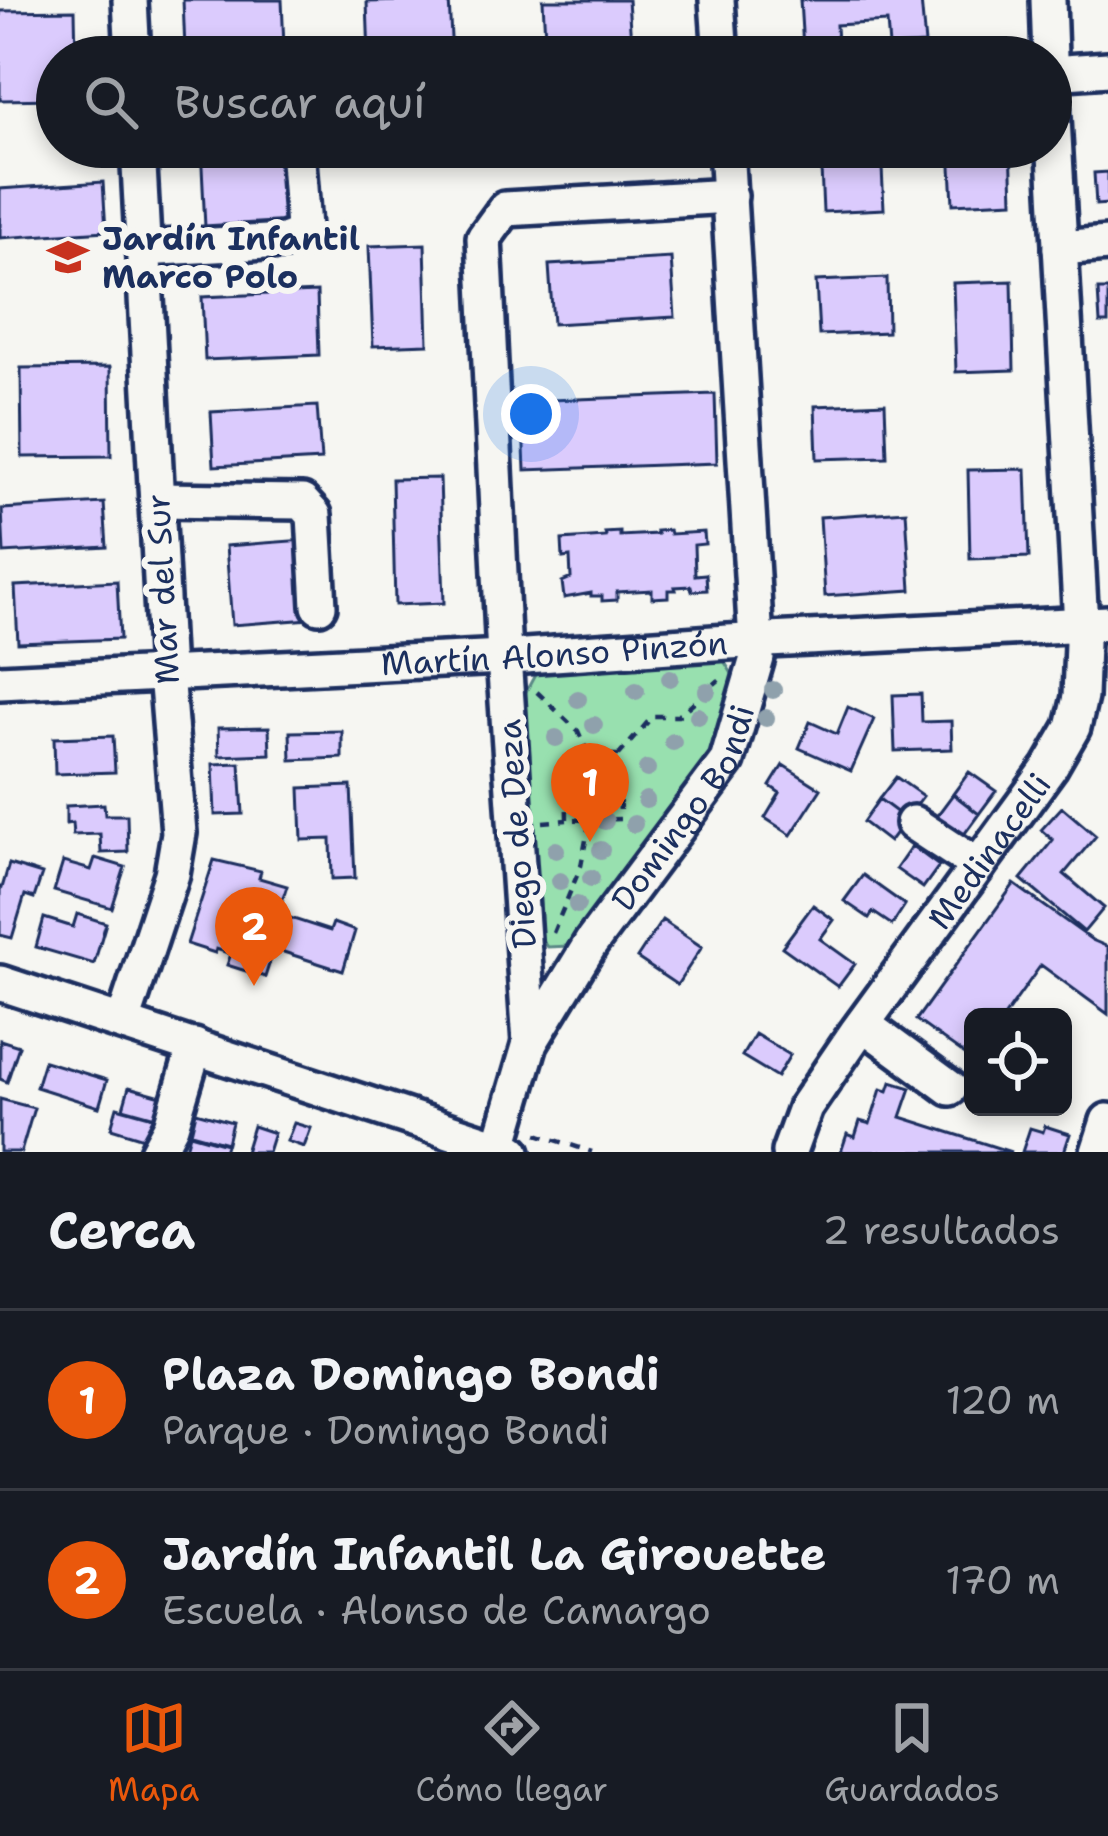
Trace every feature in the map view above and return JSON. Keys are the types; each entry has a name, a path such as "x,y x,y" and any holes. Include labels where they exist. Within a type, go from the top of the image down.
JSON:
{"street":[{"path":"130,0 132,36"},
{"path":"717,0 720,36"},
{"path":"1048,0 1049,36"},
{"path":"1072,74 1108,69"},
{"name":"Mar del Sur","path":"123,1022 172,874 179,833 139,168"},
{"path":"143,249 284,242 296,236 303,229 299,168"},
{"name":"Domingo Bondi","path":"504,1150 530,1043 591,943 727,761 758,658 743,641 728,168"},
{"name":"Medinacelli","path":"788,1152 805,1108 1050,767 1073,727 1095,624 1056,168"},
{"name":"Diego de Deza","path":"530,1043 515,669 484,238 505,209 730,196"},
{"path":"1060,248 1108,244"},
{"path":"157,500 302,502 314,515 319,606"},
{"name":"Martín Alonso Pinzón","path":"0,682 166,673 515,669 743,641 1095,624"},
{"path":"913,823 978,866"},
{"path":"0,983 504,1150"},
{"path":"863,1024 950,1088"},
{"path":"158,1152 171,1126 195,1046"},
{"path":"1098,1152 1108,1121"}],"path":[{"path":"619,754 566,755 567,820 620,819 619,754 653,716 678,716 733,667 743,641"},
{"path":"515,669 578,731 589,755"},
{"path":"524,957 552,936 581,866 590,819"}],"green space":[{"path":"724,661 736,680 717,752 570,946 547,947 535,931 523,697 536,673"}],"building":[{"path":"183,0 282,0 284,36 184,36"},
{"path":"449,0 451,36 368,36 367,2"},
{"path":"543,0 628,0 631,36 545,36"},
{"path":"800,0 921,0 924,36 888,36 887,22 836,25 837,36 802,36"},
{"path":"75,10 76,36 36,36 36,99 0,100 0,11"},
{"path":"202,168 293,168 295,223 205,227"},
{"path":"821,168 882,168 884,209 823,212"},
{"path":"951,168 1012,168 1013,201 953,204"},
{"path":"1108,172 1108,204 1096,205 1094,173"},
{"path":"103,182 106,231 0,238 0,189"},
{"path":"425,244 428,344 373,346 369,246"},
{"path":"671,258 675,317 553,324 549,265"},
{"path":"887,278 888,332 819,335 816,281"},
{"path":"1012,281 1014,370 956,372 953,283"},
{"path":"1098,290 1108,290 1108,323 1100,323"},
{"path":"317,292 319,355 205,360 202,297"},
{"path":"110,367 111,456 22,457 21,368"},
{"path":"715,394 717,463 525,470 522,401"},
{"path":"885,403 887,457 817,459 815,406"},
{"path":"317,406 321,460 214,466 211,412"},
{"path":"1026,469 1029,557 970,559 968,470"},
{"path":"440,478 444,603 395,605 392,479"},
{"path":"104,503 107,547 4,553 2,509"},
{"path":"906,511 911,590 825,596 820,517"},
{"path":"669,530 670,534 704,532 705,544 694,545 695,575 706,574 707,590 675,587 668,590 668,597 652,598 652,590 617,592 617,600 602,601 602,596 591,593 564,598 562,582 571,578 570,557 563,558 562,540"},
{"path":"304,540 310,619 232,625 226,546"},
{"path":"117,581 120,639 18,643 15,586"},
{"path":"921,694 922,722 951,721 952,749 895,751 893,695"},
{"path":"848,707 874,719 851,771 799,748 810,722 837,734"},
{"path":"269,727 270,754 219,756 218,728"},
{"path":"342,731 342,758 291,760 290,732"},
{"path":"113,736 115,772 55,774 54,738"},
{"path":"240,763 243,814 215,815 213,764"},
{"path":"783,765 821,789 791,835 765,818 780,793 770,786"},
{"path":"969,772 996,791 979,814 953,794"},
{"path":"896,777 923,796 906,819 879,799"},
{"path":"351,786 355,878 332,879 331,839 302,840 300,788"},
{"path":"953,794 979,814 963,836 936,817"},
{"path":"879,799 906,819 889,842 863,822"},
{"path":"104,804 105,815 127,815 128,852 101,853 100,834 73,835 72,823 66,824 66,806"},
{"path":"1062,807 1096,836 1064,874 1104,908 1084,932 1021,879 1053,840 1041,830"},
{"path":"912,846 939,866 923,888 896,869"},
{"path":"95,858 125,867 112,908 54,891 63,862 91,870"},
{"path":"214,860 261,871 259,878 287,886 278,914 330,931 333,923 355,931 343,971 274,949 265,977 227,965 231,954 187,944"},
{"path":"9,864 42,874 34,898 25,895 12,938 0,935 0,887"},
{"path":"863,875 905,905 892,925 873,912 869,918 844,901"},
{"path":"1014,884 1108,947 1108,1014 1041,965 1010,1008 964,1008 964,1054 916,1020"},
{"path":"813,905 834,920 820,939 855,964 838,987 782,947"},
{"path":"77,914 106,923 94,964 36,947 44,918 73,927"},
{"path":"662,920 702,947 677,985 637,958"},
{"path":"755,1034 790,1055 777,1077 742,1056"},
{"path":"0,1040 19,1046 7,1082 0,1079"},
{"path":"44,1061 107,1080 99,1107 36,1087"},
{"path":"891,1082 911,1088 901,1117 1011,1152 841,1152 847,1134 855,1137 860,1121 870,1124 881,1089 888,1091"},
{"path":"129,1087 165,1097 159,1118 123,1108"},
{"path":"0,1099 34,1108 21,1152 0,1152"},
{"path":"117,1107 153,1117 147,1139 111,1128"},
{"path":"196,1112 232,1122 227,1143 191,1133"},
{"path":"294,1123 311,1128 304,1147 287,1141"},
{"path":"253,1126 274,1133 268,1152 245,1152"},
{"path":"1045,1126 1070,1134 1064,1152 1022,1152 1030,1128 1043,1132"},
{"path":"190,1134 226,1144 224,1152 185,1152"}],"place":[{"name":"Jardín Infantil Marco Polo","path":"68,257"},
{"name":"Plaza Domingo Bondi","path":"590,842"},
{"name":"Jardín Infantil La Girouette","path":"254,986"}]}
